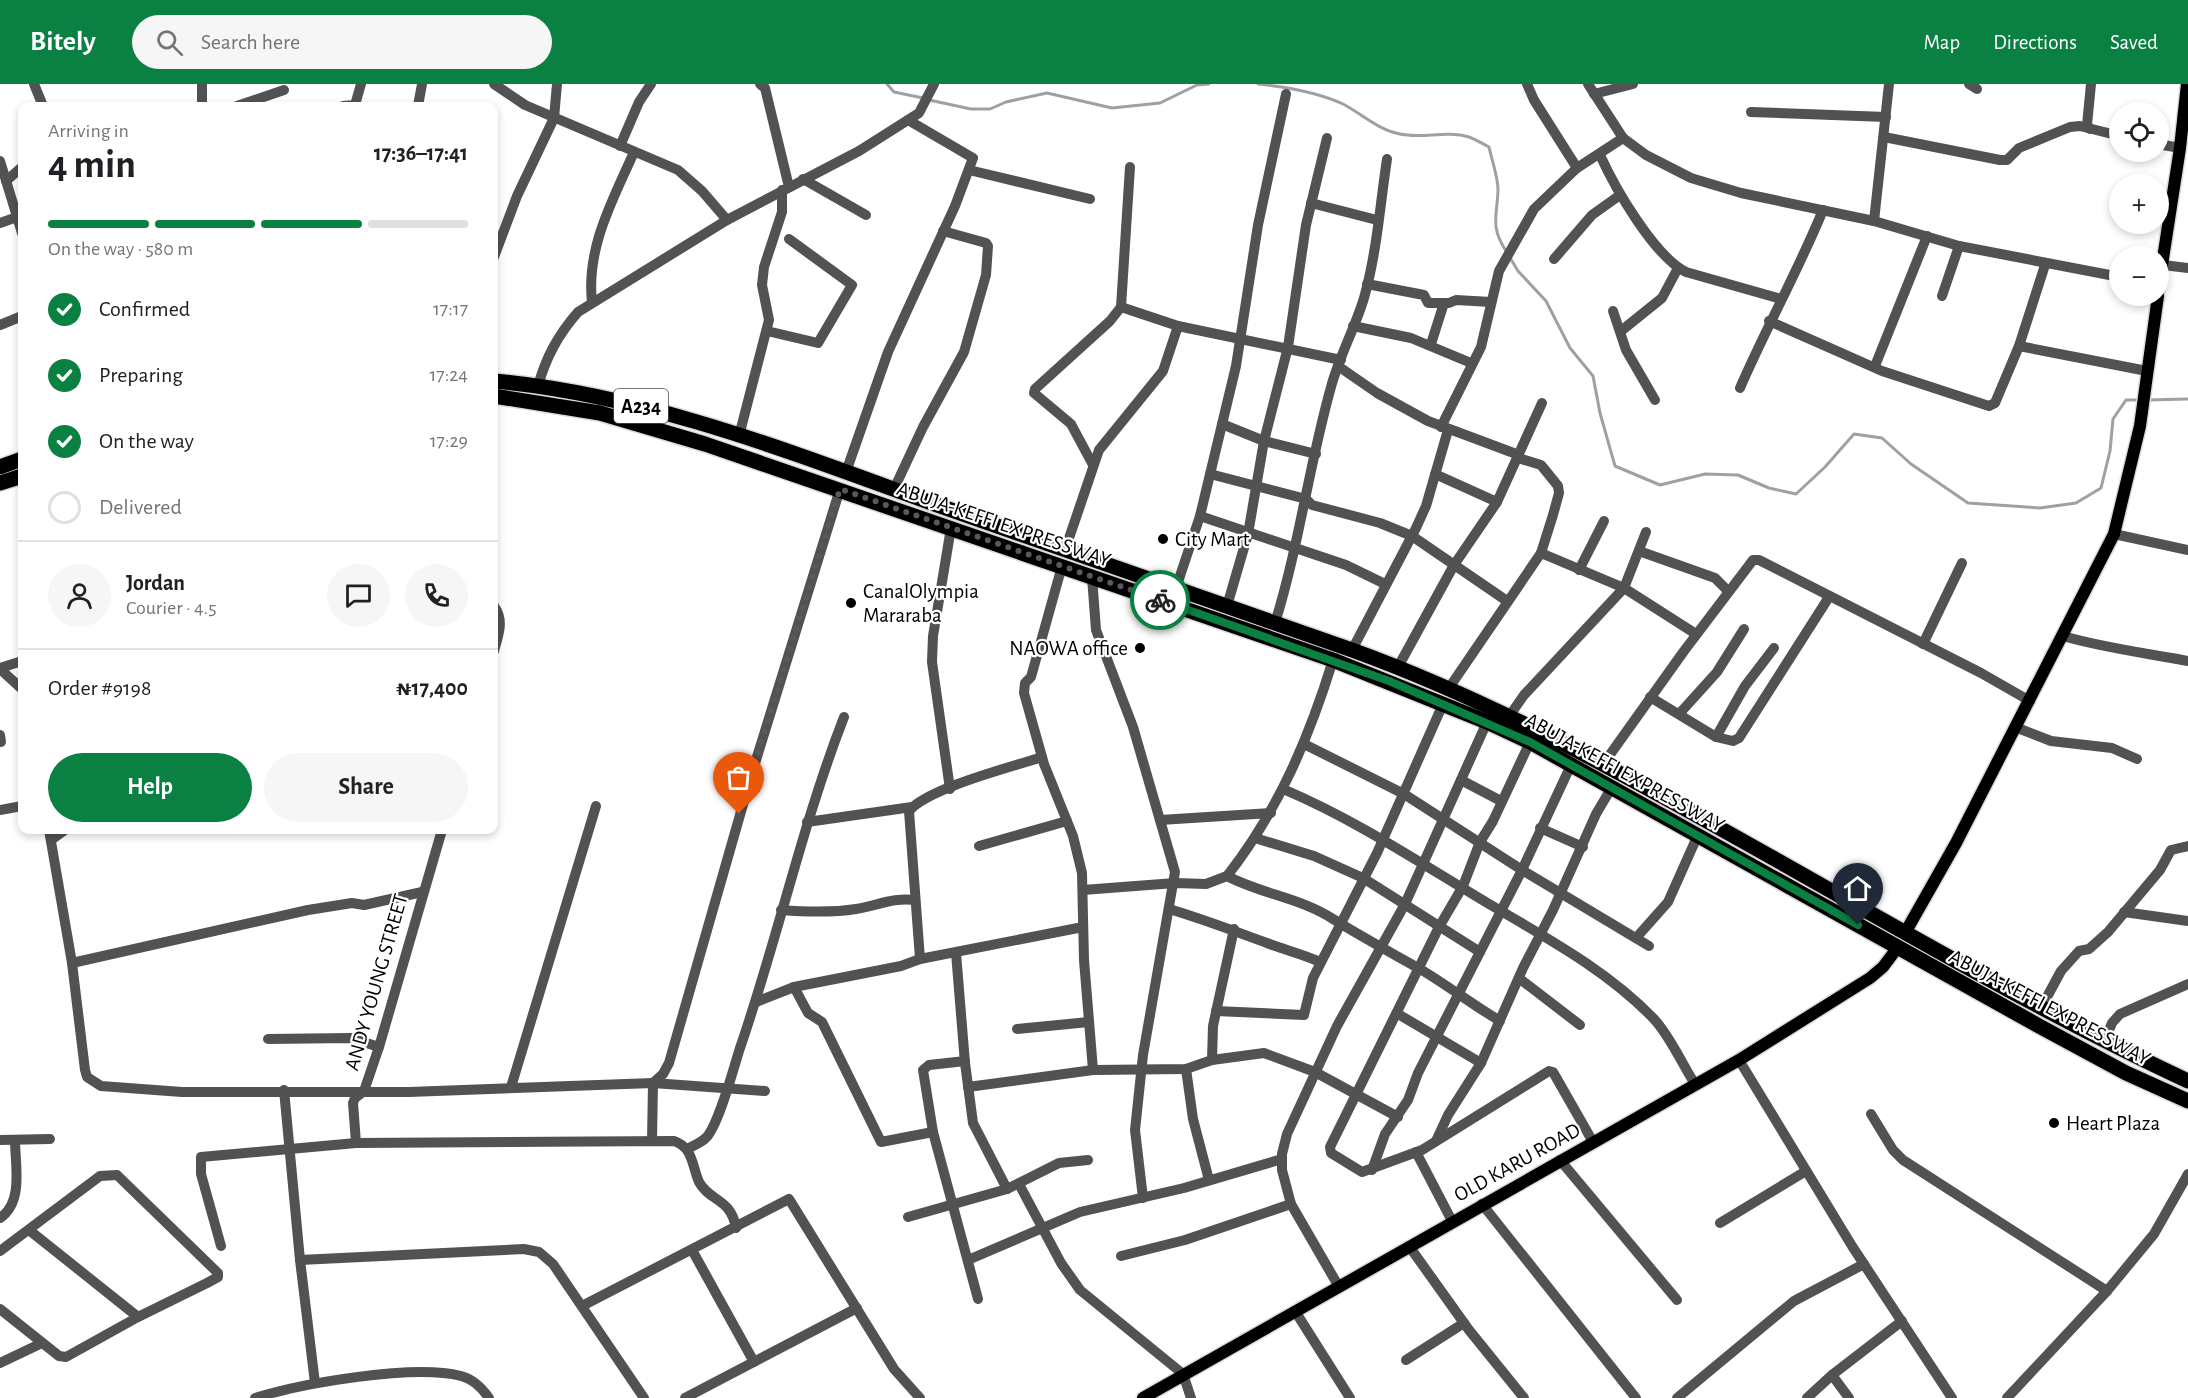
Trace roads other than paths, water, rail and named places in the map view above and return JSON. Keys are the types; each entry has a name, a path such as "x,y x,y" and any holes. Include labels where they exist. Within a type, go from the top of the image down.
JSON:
{"highway":[{"name":"ABUJA-KEFFI EXPRESSWAY","path":"498,381 619,400 739,436 1275,622 1449,688 1604,764 2126,1073 2188,1101"},
{"name":"ABUJA-KEFFI EXPRESSWAY","path":"498,397 563,406 629,421 840,489 1333,660 1443,704 1530,742 1697,837 2041,1008 2104,1042 2188,1081"},
{"path":"0,467 18,460"},
{"path":"0,483 18,477"}],"main road":[{"name":"OLD KARU ROAD","path":"2166,246 2181,148 2187,84"},
{"name":"OLD KARU ROAD","path":"1143,1398 1739,1060 1870,978 1883,967 1901,940 1956,843 2114,534 2127,485 2143,401 2157,306"}],"street":[{"path":"34,84 41,102"},
{"path":"202,84 202,102"},
{"path":"356,102 361,84"},
{"path":"419,102 422,84"},
{"path":"494,84 525,105 678,171 702,191 727,220"},
{"path":"498,246 517,196 554,118 557,84"},
{"path":"620,146 639,102 651,84"},
{"path":"739,436 770,320 762,285 764,267 782,212 786,188 765,88 760,84"},
{"path":"538,386 545,363 561,332 578,312 727,220 859,151 919,113 934,84"},
{"path":"1527,84 1534,100 1577,168"},
{"path":"1633,84 1591,89 1623,138 1646,155 1691,178 1741,193 1874,221 1959,246 2109,276"},
{"path":"1874,221 1889,84"},
{"path":"2090,129 2087,125 2091,84"},
{"path":"249,102 284,90"},
{"path":"1176,588 1200,516 1241,338 1258,225 1286,94"},
{"path":"1751,112 1886,117"},
{"path":"846,472 888,352 943,231 973,158 908,120"},
{"path":"1884,137 2007,160 2019,148 2070,127 2080,126 2109,133"},
{"path":"1227,606 1248,534 1264,441 1288,347 1311,203 1327,138"},
{"path":"1352,650 1412,536 1425,506 1435,474 1444,429 1471,363 1481,346 1499,271 1534,209 1577,168 1623,138"},
{"path":"2169,146 2181,148"},
{"path":"592,302 590,282 600,229 634,152"},
{"path":"1600,155 1620,195 1678,268 1781,298"},
{"path":"1275,622 1295,549 1331,387 1367,284 1378,243 1377,220 1387,159"},
{"path":"0,161 18,220"},
{"path":"1093,465 1071,424 1034,393 1035,389 1110,321 1121,307 1131,167"},
{"path":"6,181 18,170"},
{"path":"969,170 1090,199"},
{"path":"803,179 866,215"},
{"path":"1554,259 1592,215 1620,195"},
{"path":"1311,203 1377,220"},
{"path":"1740,388 1769,321 1801,262 1823,210"},
{"path":"0,223 17,217"},
{"path":"894,489 923,427 964,352 986,275 988,246 986,243 943,231"},
{"path":"1875,366 1927,236"},
{"path":"767,331 818,343 852,285 789,239"},
{"path":"1942,296 1959,246"},
{"path":"1769,321 1875,366 1989,406 1995,403 2019,346 2045,265"},
{"path":"2169,266 2188,268"},
{"path":"1621,332 1662,298 1678,268"},
{"path":"1367,284 1424,295 1428,303 1456,300 1491,302"},
{"path":"1431,345 1444,303"},
{"path":"1121,307 1178,326 1288,347 1340,363 1377,393 1444,429 1541,465 1560,490 1541,553 1449,688"},
{"path":"1613,311 1626,350 1655,400"},
{"path":"0,325 18,318"},
{"path":"1065,550 1093,465 1102,446 1163,370 1178,326"},
{"path":"1353,326 1431,345 1471,363"},
{"path":"2019,346 2147,371"},
{"path":"1398,667 1454,566 1497,502 1542,403"},
{"path":"1221,424 1264,441 1316,454"},
{"path":"1210,474 1256,484 1306,499 1312,505 1380,523 1412,536 1508,601"},
{"path":"1435,474 1497,502"},
{"path":"652,1141 653,1083 663,1074 669,1063 745,795 840,489"},
{"path":"1200,516 1346,565 1386,584"},
{"path":"1579,570 1604,521"},
{"path":"950,789 932,662 933,636 951,528"},
{"path":"1510,716 1524,695 1624,588 1646,532"},
{"path":"2114,534 2188,550"},
{"path":"1639,551 1715,579 1728,591"},
{"path":"1541,553 1624,588 1696,634"},
{"path":"1604,764 1650,697 1750,562 1759,560 2030,701"},
{"path":"1923,644 1962,563"},
{"path":"1062,566 1031,677 1025,682 1024,693 1042,757 1067,821 1082,873 1083,927 1093,1070"},
{"path":"1092,577 1096,630 1133,727 1175,872 1175,883 1141,1071 1136,1130 1143,1198"},
{"path":"1650,697 1680,713 1716,737 1733,741 1739,738 1829,597"},
{"path":"498,612 500,615 498,634"},
{"path":"1680,713 1717,672 1744,629"},
{"path":"2063,636 2098,647 2120,648 2188,661"},
{"path":"1716,737 1745,686 1774,648"},
{"path":"1083,890 1175,883 1206,884 1227,876 1255,838 1283,789 1315,717 1333,660"},
{"path":"18,662 0,669 18,685"},
{"path":"1216,1011 1304,1015 1313,978 1320,962 1404,794 1443,704"},
{"path":"687,1149 709,1134 727,1087 756,1002 807,822 844,717"},
{"path":"1339,1287 1291,1204 1282,1159 1287,1134 1315,1072 1379,948 1405,904 1487,722"},
{"path":"2014,728 2051,741 2112,748 2137,759"},
{"path":"1530,742 1493,821 1480,842 1463,886 1439,927 1398,1014 1330,1147 1331,1153 1362,1172 1372,1170 1436,1142 1549,1071 1553,1072 1593,1142"},
{"path":"1304,744 1404,794 1522,870 1649,946"},
{"path":"807,822 912,807 967,780 1042,757"},
{"path":"1372,1170 1385,1134 1398,1117 1457,993 1522,870 1571,765"},
{"path":"1461,780 1501,801"},
{"path":"1436,1142 1448,1115 1481,1063 1583,847 1596,814 1612,787"},
{"path":"1283,789 1332,809 1501,911 1541,932 1605,978 1655,1020 1695,1084"},
{"path":"511,1087 596,806"},
{"path":"0,810 18,807"},
{"path":"912,807 908,815 920,959"},
{"path":"1160,820 1271,813"},
{"path":"979,846 1067,821"},
{"path":"1540,828 1583,847"},
{"name":"ANDY YOUNG STREET","path":"356,1143 353,1103 355,1098 364,1091 379,1047 422,892 441,834"},
{"path":"50,835 72,963 85,1070 93,1082 101,1086 182,1092 364,1091 653,1083 765,1091"},
{"path":"1636,938 1668,902 1697,837"},
{"path":"1255,838 1314,856 1363,878 1480,952"},
{"path":"2041,1008 2061,971 2079,951 2089,949 2108,932 2156,876 2171,850 2188,846"},
{"path":"1227,876 1246,886 1281,896 1339,923 1419,969 1500,1021"},
{"path":"72,963 308,910 352,903 364,905 422,892"},
{"path":"781,910 822,913 871,907 880,902 904,898 915,900"},
{"path":"1169,909 1234,929 1320,962"},
{"path":"2124,912 2188,921"},
{"path":"756,1002 794,987 901,966 920,959 1083,927"},
{"path":"1212,1060 1211,1038 1234,929"},
{"path":"956,953 973,1123 1007,1189"},
{"path":"1520,980 1580,1025"},
{"path":"2104,1042 2112,1023 2120,1014 2188,984"},
{"path":"794,987 808,1013 822,1022 881,1142 933,1132"},
{"path":"1398,1014 1481,1063"},
{"path":"1017,1029 1089,1022"},
{"path":"268,1039 351,1038 379,1047"},
{"path":"968,1087 1093,1070 1186,1069 1212,1060 1264,1053 1315,1072 1398,1117"},
{"path":"1739,1060 1864,1264 1952,1398"},
{"path":"965,1061 924,1067 933,1132 978,1299"},
{"path":"1186,1069 1193,1119 1209,1180"},
{"path":"284,1090 288,1147 315,1383"},
{"path":"1871,1114 1893,1150 1903,1160 2107,1291"},
{"path":"0,1140 51,1139"},
{"path":"0,1218 8,1212 16,1192 15,1140"},
{"path":"221,1246 201,1174 201,1157 288,1147 356,1143 674,1141 687,1149 699,1180 734,1213 736,1228"},
{"path":"1416,1152 1452,1221"},
{"path":"968,1260 1043,1230 1080,1212 1143,1198 1282,1159"},
{"path":"908,1217 1007,1189 1059,1163 1088,1160"},
{"path":"1560,1160 1677,1300"},
{"path":"1720,1223 1806,1171"},
{"path":"2007,1398 2107,1291 2154,1234 2188,1173"},
{"path":"0,1251 100,1176 117,1175 218,1273 218,1277 138,1317 71,1356 59,1356 0,1309"},
{"path":"1018,1184 1080,1290 1183,1374 1191,1398"},
{"path":"582,1306 787,1200 792,1200 894,1369 920,1398"},
{"path":"1121,1256 1185,1240 1291,1204"},
{"path":"1482,1204 1636,1398"},
{"path":"29,1230 138,1317"},
{"path":"1409,1246 1464,1323 1524,1398"},
{"path":"300,1260 531,1250 539,1252 553,1264 644,1398"},
{"path":"692,1250 754,1362"},
{"path":"1677,1398 1794,1301 1864,1264"},
{"path":"685,1398 857,1308"},
{"path":"1295,1311 1350,1398"},
{"path":"1807,1398 1832,1375 1902,1322"},
{"path":"1406,1360 1464,1323"},
{"path":"0,1363 42,1343"},
{"path":"255,1398 315,1383 441,1373 463,1377 481,1387 489,1398"},
{"path":"1832,1375 1849,1398"}],"waterway":[{"path":"887,84 894,92 923,98"},
{"path":"929,100 971,109 990,109 1006,102 1047,93 1112,108 1160,103 1197,85 1209,84"},
{"path":"1258,84 1323,96 1343,104 1392,132 1417,136 1461,135 1489,147 1498,185 1496,228 1506,251"},
{"path":"1509,256 1518,271 1546,301 1570,348 1593,376 1600,413 1615,466 1660,485 1705,474 1738,475 1769,488 1796,494 1825,467 1854,434 1882,438 1911,464 1968,503 2040,508 2076,503 2101,488 2110,451 2113,419 2126,400 2139,400"},
{"path":"2146,400 2188,399"}],"place":[{"name":"City Mart","path":"1163,539"},
{"name":"CanalOlympia Mararaba","path":"851,603"},
{"name":"NAOWA office","path":"1140,648"},
{"name":"Heart Plaza","path":"2054,1123"}]}
